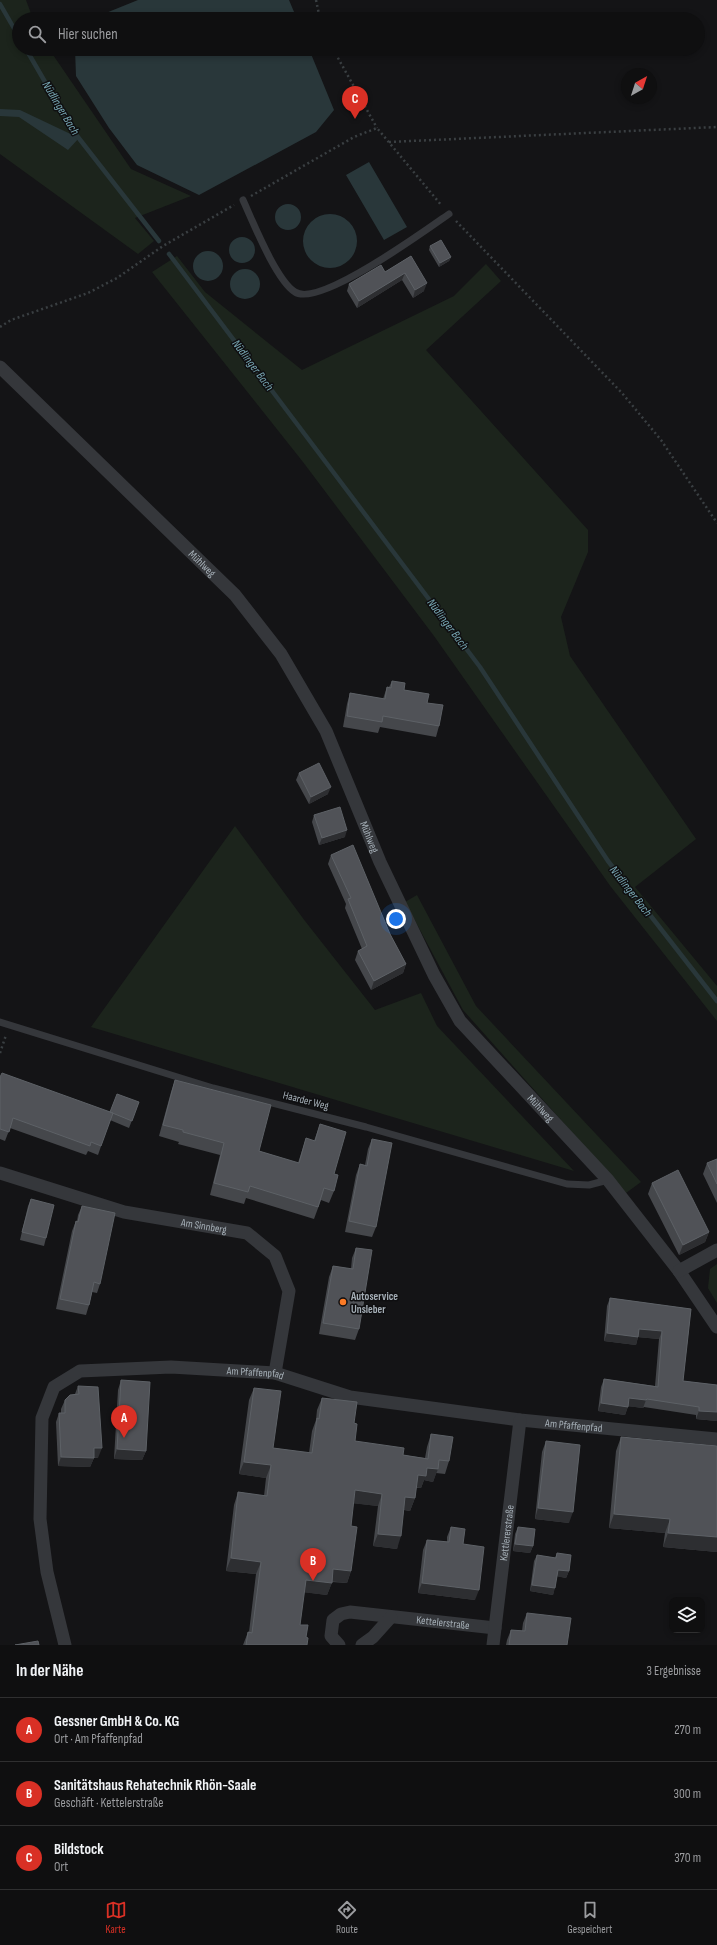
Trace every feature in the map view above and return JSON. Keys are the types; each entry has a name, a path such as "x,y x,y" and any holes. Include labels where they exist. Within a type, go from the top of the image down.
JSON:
{"street":[{"name":"Mühlweg","path":"0,368 235,595 281,654 326,731 380,862 434,975 460,1021 608,1180 679,1271 717,1327"},
{"name":"Am Sinnberg","path":"3,1176 124,1212 246,1233 275,1256 288,1291 275,1373"},
{"path":"679,1271 717,1250"},
{"name":"Am Pfaffenpfad","path":"65,1645 47,1572 40,1519 42,1418 54,1387 80,1371 171,1367 275,1373 350,1397 520,1420 717,1439"},
{"name":"Kettlererstraße","path":"493,1645 520,1420"},
{"name":"Kettelerstraße","path":"339,1645 331,1636 333,1620 341,1614 350,1612 495,1628"},
{"path":"362,1645 373,1637 391,1617"}],"lane":[{"path":"243,200 282,280 296,293 308,295 320,292 344,281 400,249 449,214"},
{"name":"Haarder Weg","path":"0,1022 213,1088 366,1127 567,1184 589,1185 608,1180"}],"path":[{"path":"316,0 319,12"},
{"path":"337,56 377,128 449,214 622,394 661,440 717,523"},
{"path":"389,142 717,127"},
{"path":"0,327 11,320 88,293 118,278 163,246 354,137 377,128"},
{"path":"0,1053 9,1026"}],"shaded area":[{"path":"0,0 26,0 30,12 12,12 12,56 54,56 131,169 191,196 135,218 154,241 138,254 0,154"},
{"path":"138,0 289,0 294,12 108,12"},
{"path":"75,56 312,56 334,110 316,132 199,195 137,165 109,128 76,76"},
{"path":"0,109 20,110 79,138 68,150 19,117 0,116"},
{"path":"369,162 407,227 384,240 346,175"},
{"path":"288,204 297,208 301,217 297,226 288,230 279,226 275,217 279,208"},
{"path":"325,214 335,214 349,222 355,231 357,241 355,251 349,260 335,268 325,268 315,263 308,256 303,246 303,236 308,226 315,219"},
{"path":"242,237 251,241 255,250 251,259 242,263 233,259 229,250 233,241"},
{"path":"208,251 218,256 223,266 218,276 208,281 198,276 193,266 198,256"},
{"path":"177,256 205,292 302,370 454,296 486,264 501,281 426,350 588,530 588,552 561,617 570,656 696,839 635,887 717,986 717,1021 611,887 434,636 303,462 152,272"},
{"path":"245,269 256,273 260,284 256,295 245,299 234,295 230,284 234,273"},
{"path":"235,826 305,921 375,1010 421,993 437,1026 574,1171 91,1027"},
{"path":"417,895 476,1006 641,1182 626,1193 463,1010 405,902"},
{"path":"717,1264 717,1303 708,1288 710,1269"}],"building":[{"path":"441,240 451,257 440,263 430,246"},
{"path":"411,256 427,283 415,290 405,273 359,301 349,284 381,265 385,272"},
{"path":"392,681 405,683 404,690 429,694 427,703 443,705 439,726 383,716 382,722 347,716 350,693 385,699 387,687 391,688"},
{"path":"319,763 331,787 311,797 299,773"},
{"path":"340,807 347,830 322,838 314,815"},
{"path":"353,845 390,934 406,964 374,981 358,951 367,946 348,899 351,898 331,855"},
{"path":"2,1073 113,1113 101,1146 91,1142 90,1146 13,1118 9,1132 0,1129 0,1077"},
{"path":"175,1080 271,1105 259,1151 299,1163 306,1138 315,1141 320,1124 346,1132 334,1174 338,1175 334,1191 324,1188 318,1207 250,1186 248,1192 214,1183 224,1143 163,1125"},
{"path":"117,1094 139,1102 132,1121 110,1112"},
{"path":"372,1139 392,1143 376,1227 349,1221 360,1164 367,1166"},
{"path":"717,1159 717,1184 707,1163"},
{"path":"678,1170 709,1232 683,1245 652,1183"},
{"path":"31,1199 54,1205 46,1238 22,1232"},
{"path":"82,1206 115,1213 100,1284 94,1282 89,1305 60,1299 76,1221 78,1222"},
{"name":"Autoservice Unsleber","path":"356,1248 372,1250 359,1329 323,1323 333,1266 353,1269"},
{"path":"610,1298 691,1309 683,1381 717,1385 717,1412 699,1411 699,1407 647,1399 629,1398 628,1407 601,1403 604,1379 658,1387 662,1331 639,1329 638,1337 607,1333"},
{"path":"121,1380 150,1382 146,1451 117,1449"},
{"path":"78,1386 98,1387 102,1448 94,1448 94,1458 61,1457 59,1413 65,1413 65,1400 70,1395 79,1394"},
{"path":"254,1388 281,1391 273,1448 312,1453 317,1418 319,1419 322,1398 357,1402 354,1423 357,1424 355,1441 404,1448 403,1455 428,1459 431,1434 453,1437 449,1461 439,1460 438,1469 427,1468 426,1476 418,1475 415,1498 405,1497 401,1536 378,1534 382,1494 355,1490 351,1526 357,1527 351,1571 333,1569 332,1583 306,1580 300,1625 308,1625 306,1637 308,1638 307,1645 246,1645 248,1632 252,1633 261,1562 231,1558 238,1492 267,1496 271,1465 244,1462"},
{"path":"621,1437 717,1446 717,1537 668,1533 670,1519 614,1514"},
{"path":"546,1441 580,1445 573,1512 538,1508"},
{"path":"451,1527 465,1529 463,1544 484,1547 479,1590 422,1583 427,1540 449,1542"},
{"path":"518,1527 535,1529 533,1546 515,1544"},
{"path":"557,1553 571,1555 569,1571 558,1570 555,1588 532,1585 537,1555 556,1558"},
{"path":"527,1613 571,1618 567,1645 509,1645 511,1630 525,1631"},
{"path":"38,1641 39,1645 15,1645"}],"waterway":[{"name":"Nüdlinger Bach","path":"0,4 12,25"},
{"name":"Nüdlinger Bach","path":"30,56 74,132 159,241"},
{"name":"Nüdlinger Bach","path":"169,254 480,667 608,861 717,1001"}],"place":[{"name":"Bildstock","path":"355,119"},
{"name":"Autoservice Unsleber","path":"343,1302"},
{"name":"Gessner GmbH & Co. KG","path":"124,1438"},
{"name":"Sanitätshaus Rehatechnik Rhön-Saale","path":"313,1581"}]}
